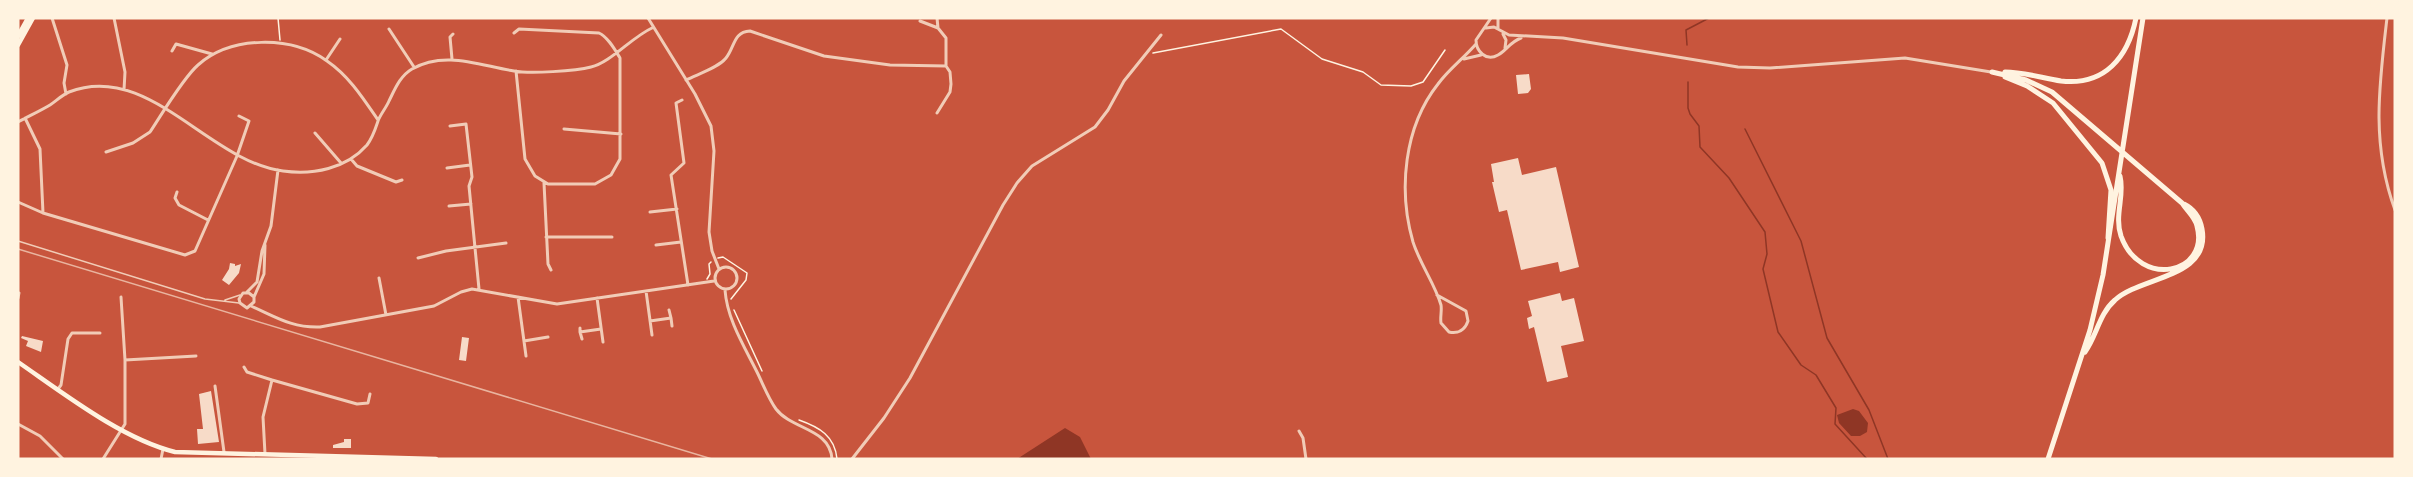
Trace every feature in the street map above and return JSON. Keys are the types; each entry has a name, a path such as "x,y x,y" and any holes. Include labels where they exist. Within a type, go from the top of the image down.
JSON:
{"main road":[{"path":"18,36 28,18"},
{"path":"18,45 33,18"},
{"path":"1992,72 2015,72 2066,81 2092,78 2112,66 2122,55 2131,39 2136,18"},
{"path":"2048,459 2097,303 2108,249 2143,18"},
{"path":"1992,72 2026,80 2052,92 2195,212 2201,226 2202,239 2198,255 2181,270 2133,288 2113,301 2103,314 2090,346 2081,358"},
{"path":"1992,72 2027,86 2046,97 2102,163 2111,190 2107,229 2108,249"},
{"path":"2119,171 2122,184 2118,218 2120,231 2128,248 2146,266 2161,271 2173,269 2184,264 2194,252 2198,241 2198,227 2182,203"},
{"path":"18,362 121,430 164,449 188,453 436,459"}],"street":[{"path":"52,18 67,65 64,83 66,94"},
{"path":"114,18 124,72 124,90"},
{"path":"648,18 705,112 713,136 714,157 709,232 714,259 719,269"},
{"path":"937,18 938,28"},
{"path":"1437,294 1452,305 1460,306 1466,311 1468,321 1462,330 1452,333 1441,323 1441,306 1437,294 1423,269 1413,242 1406,204 1405,175 1411,144 1425,103 1442,78 1476,44 1477,35 1486,28 1491,18"},
{"path":"1498,18 1498,29"},
{"path":"2387,18 2378,121 2381,159 2395,210"},
{"path":"920,21 938,28 946,38 946,66 950,72 950,92 937,113"},
{"path":"18,122 66,94 95,86 124,90 166,109 237,156 278,170 301,173 323,170 341,164 366,146 376,131 378,120 402,77 414,68 453,59 516,71 592,67 652,28"},
{"path":"1486,28 1498,29 1522,37 1563,38 1738,68 1905,58 1992,72"},
{"path":"389,29 414,68"},
{"path":"514,33 519,29 599,33 607,38 620,58 621,134 620,161 616,170 606,179 592,184 544,183 532,174 525,159 516,71"},
{"path":"686,80 726,58 736,37 744,31 824,56 890,65 946,66"},
{"path":"1502,32 1506,40 1504,48"},
{"path":"453,34 450,37 453,59"},
{"path":"852,459 884,418 910,378 1017,183 1032,166 1045,156 1095,127 1124,81 1161,35"},
{"path":"1462,60 1482,55 1497,56 1504,48 1522,37"},
{"path":"326,60 340,39"},
{"path":"172,51 176,44 212,54"},
{"path":"106,152 143,138 150,132 190,72 212,54 244,44 280,44 298,48 326,60 350,81 378,120"},
{"path":"1476,44 1482,55"},
{"path":"682,100 675,103 684,163 671,175 688,285"},
{"path":"18,202 43,213 185,255 195,251 237,156 249,121 239,116"},
{"path":"25,118 40,149 43,213"},
{"path":"450,126 466,124 471,177 469,186 479,289"},
{"path":"564,129 621,134"},
{"path":"315,133 341,164"},
{"path":"350,158 357,166 396,182 402,180"},
{"path":"447,168 470,165"},
{"path":"278,170 271,226 262,251 257,282 241,295 240,303 245,307 251,306 275,319 310,327 434,306 465,290 479,289 557,304 714,281"},
{"path":"544,183 550,270"},
{"path":"177,192 175,198 179,205 208,220"},
{"path":"449,206 471,204"},
{"path":"650,212 676,209"},
{"path":"546,237 612,237"},
{"path":"656,245 681,242"},
{"path":"418,258 476,246 506,243"},
{"path":"251,306 264,274 265,244"},
{"path":"728,267 737,275 736,285 725,290 718,287 714,281 719,269 728,267"},
{"path":"379,278 386,315"},
{"path":"725,290 729,312 770,400 785,419 824,439 831,449 832,459"},
{"path":"646,291 652,335"},
{"path":"247,292 254,297"},
{"path":"18,298 19,293"},
{"path":"103,459 126,419 122,297"},
{"path":"518,297 526,356"},
{"path":"597,298 603,342"},
{"path":"1441,314 1443,310 1452,305"},
{"path":"669,310 672,326"},
{"path":"650,321 670,318"},
{"path":"582,339 580,330 601,329"},
{"path":"58,389 61,385 68,339 72,333 100,333"},
{"path":"524,340 548,337"},
{"path":"125,360 196,356"},
{"path":"244,367 247,372 357,404 368,403 370,394"},
{"path":"265,454 263,417 272,380"},
{"path":"215,386 224,453"},
{"path":"18,424 40,436 63,459"},
{"path":"1299,431 1303,438 1306,459"},
{"path":"162,459 164,449"}],"lane":[{"path":"18,241 205,299 240,303"},
{"path":"224,300 241,295"}],"path":[{"path":"278,18 280,44"},
{"path":"1143,55 1281,29 1322,59 1363,72 1381,85 1411,86 1423,82 1430,75 1445,50"},
{"path":"710,274 709,264 714,259 723,257 747,273 746,280 733,294 731,304 765,378"}],"shaded area":[{"path":"1853,409 1859,411 1868,423 1867,432 1860,436 1851,436 1839,423 1837,415"},
{"path":"1065,428 1080,437 1091,459 1017,459"}],"building":[{"path":"1529,74 1531,89 1528,93 1518,94 1516,75"},
{"path":"1518,158 1522,175 1556,167 1579,267 1560,272 1558,262 1521,270 1507,210 1499,212 1492,182 1494,182 1491,164"},
{"path":"230,263 235,266 241,264 239,273 229,285 222,280"},
{"path":"1560,293 1562,301 1574,298 1584,341 1561,346 1568,377 1547,382 1534,327 1529,329 1527,318 1532,316 1528,301"},
{"path":"22,336 43,341 41,352 26,346 28,341 21,338"},
{"path":"462,337 469,338 466,361 459,360"},
{"path":"211,391 219,442 198,444 197,429 203,429 199,394"},
{"path":"344,439 351,439 351,448 333,448 333,445 344,442"}],"waterway":[{"path":"1687,45 1686,30 1709,18"},
{"path":"1688,82 1688,108 1699,126 1700,147 1729,178 1765,232 1767,254 1763,269 1778,332 1801,365 1816,375 1836,408 1835,424 1867,459"},
{"path":"1745,129 1801,241 1827,338 1869,410 1888,459"}],"railway":[{"path":"18,249 712,459"}]}
